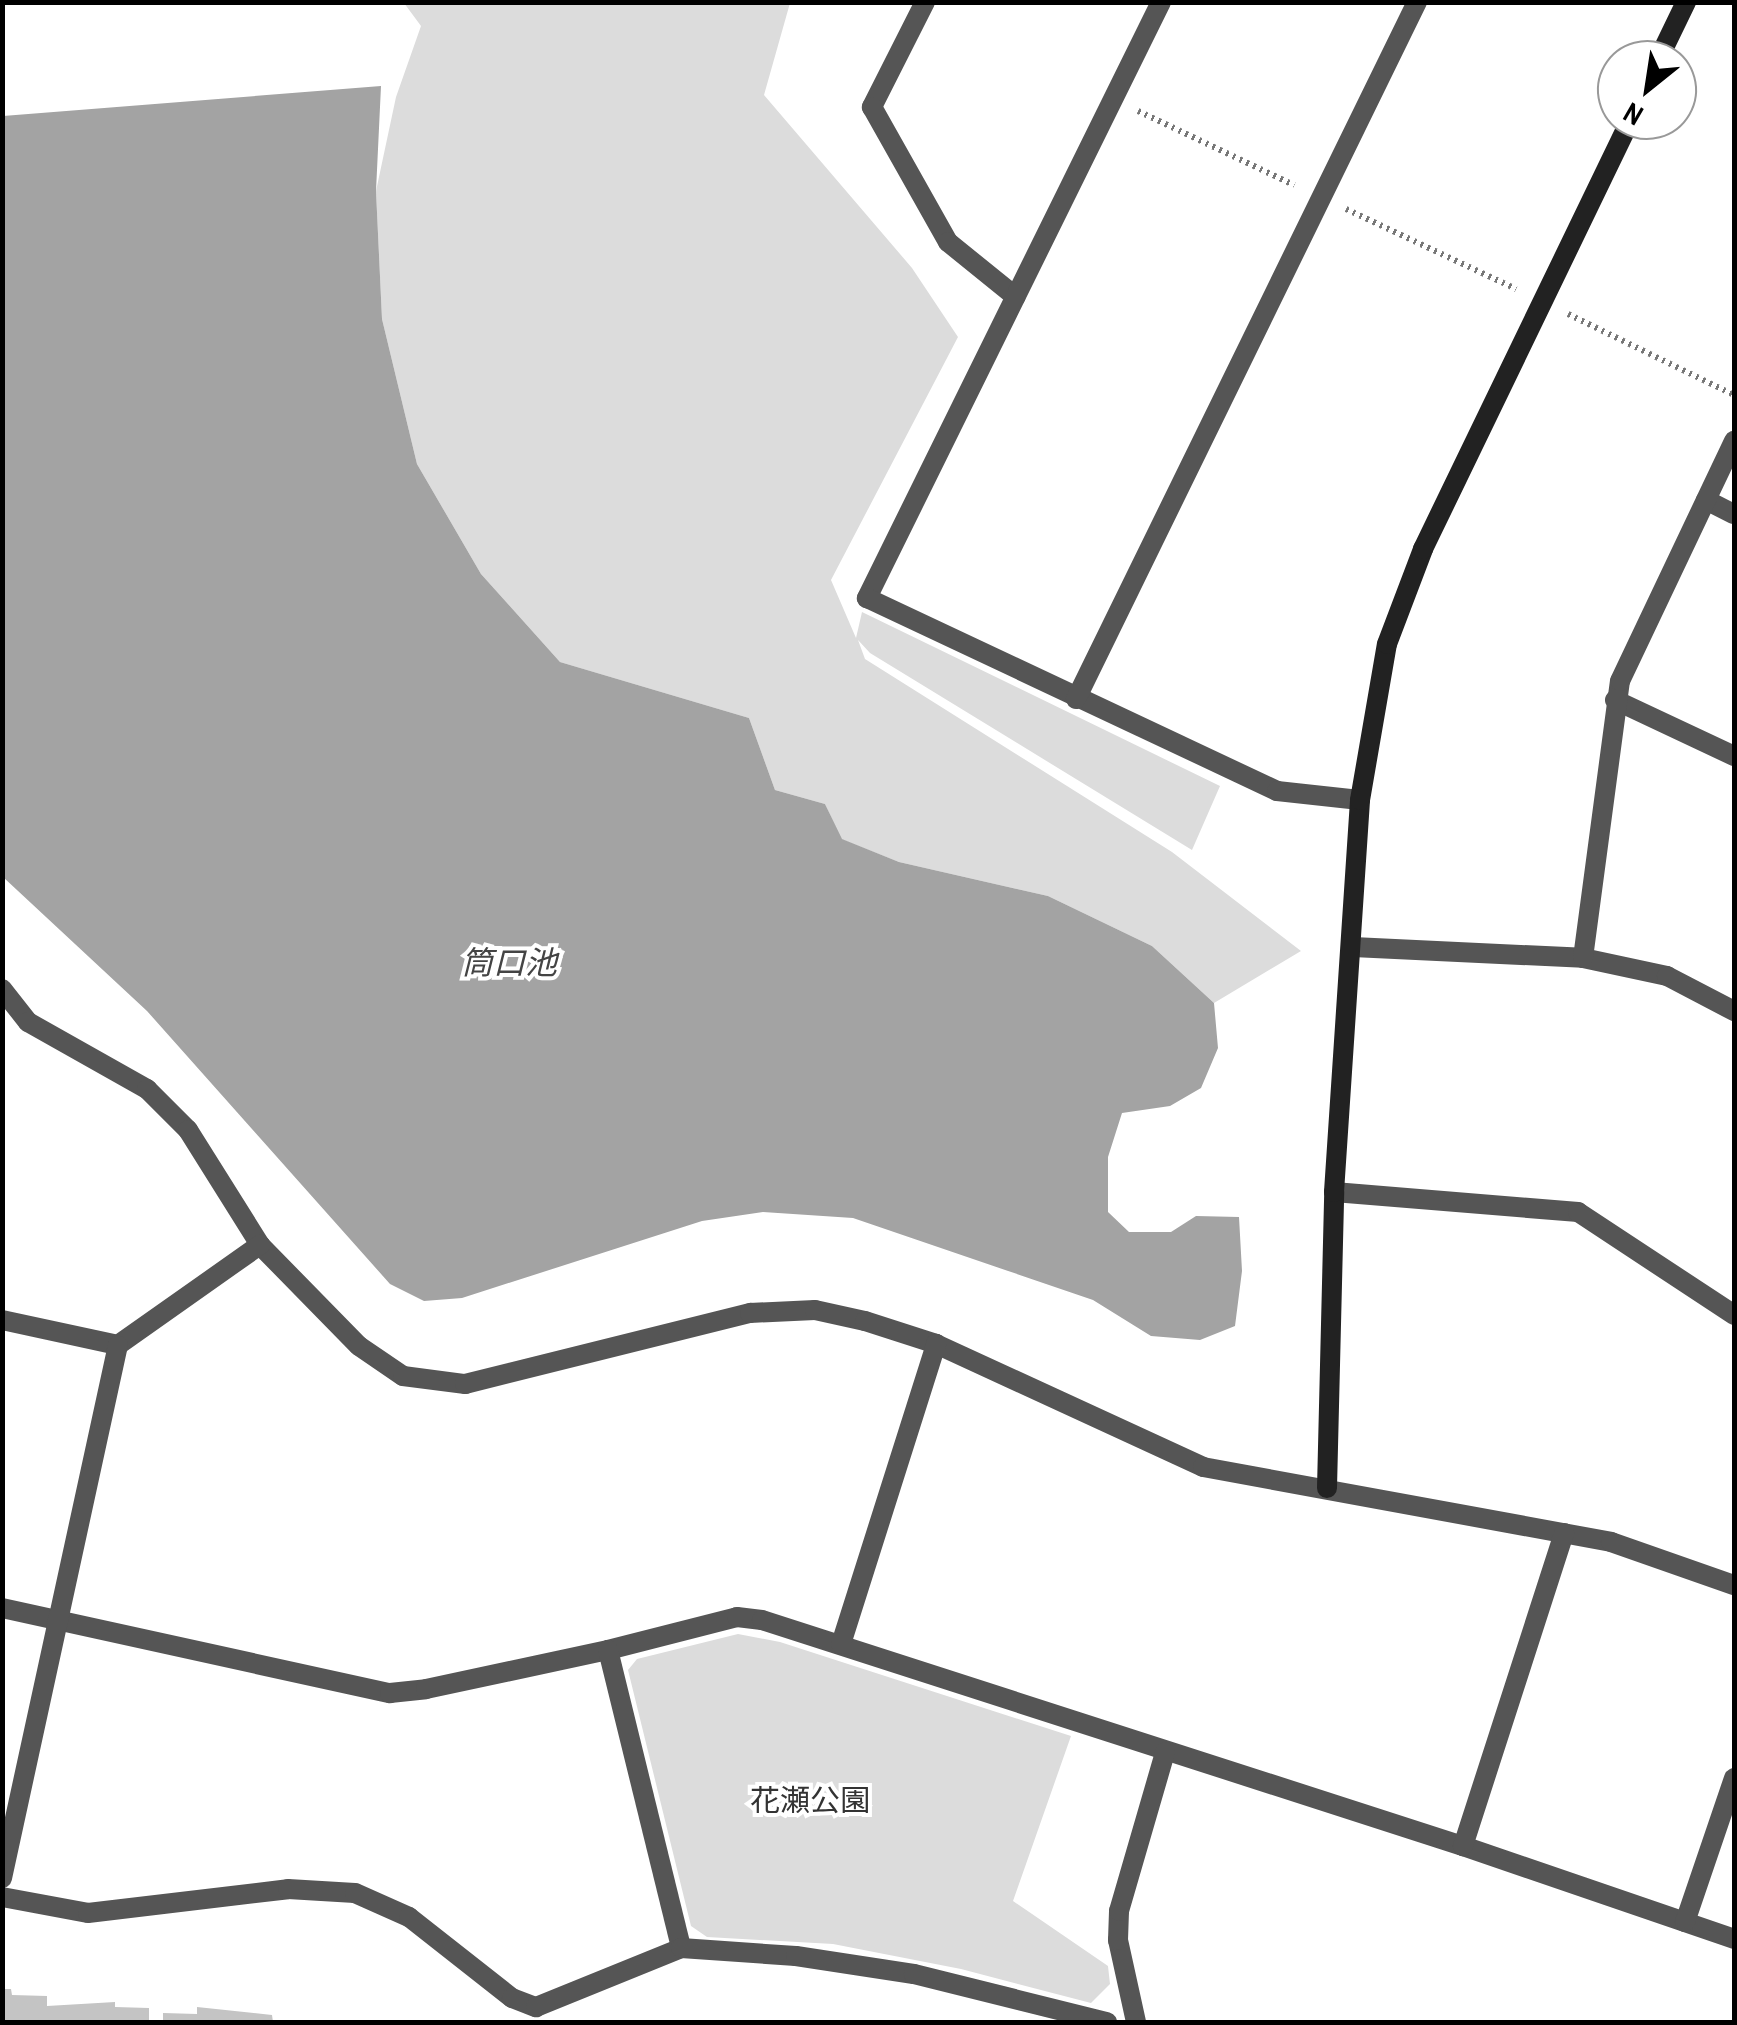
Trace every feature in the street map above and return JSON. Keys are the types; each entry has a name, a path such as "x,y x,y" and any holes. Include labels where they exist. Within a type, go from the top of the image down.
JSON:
{"street":[{"path":"925,2 872,107 948,242 1016,297"},
{"path":"1161,2 867,598 1277,791 1360,800"},
{"path":"1076,699 1417,2"},
{"path":"1668,40 1686,2"},
{"path":"1327,1488 1334,1192 1360,800 1387,644 1402,598 1620,140"},
{"path":"1584,958 1615,700 1734,441"},
{"path":"1706,500 1734,514"},
{"path":"1615,700 1734,756"},
{"path":"1352,947 1584,958 1667,976 1734,1011"},
{"path":"2,989 28,1022 147,1090 188,1130 260,1245 359,1346 403,1376 465,1384 750,1313 814,1310 865,1320 936,1344 1203,1468 1564,1533 1675,1562 1734,1584"},
{"path":"1334,1192 1578,1212 1734,1315"},
{"path":"2,1878 55,1619 118,1345 260,1245"},
{"path":"2,1320 118,1345"},
{"path":"842,1644 936,1344"},
{"path":"1462,1846 1564,1533"},
{"path":"2,1608 390,1692 426,1690 737,1617 842,1644 1734,1939"},
{"path":"608,1650 681,1948"},
{"path":"1136,2022 1118,1940 1119,1911 1165,1753"},
{"path":"1685,1922 1734,1778"},
{"path":"2,1897 88,1912 288,1889 355,1892 409,1917 512,1998 536,2007 681,1948 796,1956 914,1974 1107,2022"}],"path":[{"path":"1543,302 1734,395"}],"green space":[{"path":"404,3 790,3 764,95 912,268 958,337 831,580 856,638 862,612 1220,786 1192,850 870,653 858,640 865,659 1172,852 1301,951 1214,1003 1152,946 1048,896 899,862 841,839 825,804 775,790 749,718 560,662 481,574 417,464 382,319 376,191 396,97 421,26"},
{"name":"花瀬公園","path":"738,1634 780,1642 1071,1736 1013,1901 1108,1966 1110,1984 1091,2003 961,1969 833,1944 707,1937 691,1926 628,1670 637,1659"}],"water":[{"name":"筒口池","path":"381,86 376,191 382,319 417,464 481,574 560,662 749,718 775,790 825,804 842,839 899,862 1048,896 1152,946 1214,1003 1218,1048 1201,1088 1170,1106 1122,1113 1108,1157 1108,1212 1129,1232 1171,1232 1196,1216 1239,1217 1242,1271 1235,1326 1200,1340 1151,1336 1093,1300 853,1218 763,1212 702,1221 462,1298 424,1301 390,1284 147,1011 3,877 3,116"}],"building":[{"path":"2,1989 11,1989 12,1995 47,1996 47,2006 115,2002 115,2007 149,2008 149,2022 2,2022"},
{"path":"197,2007 272,2015 273,2022 163,2022 163,2013 197,2014"}]}
